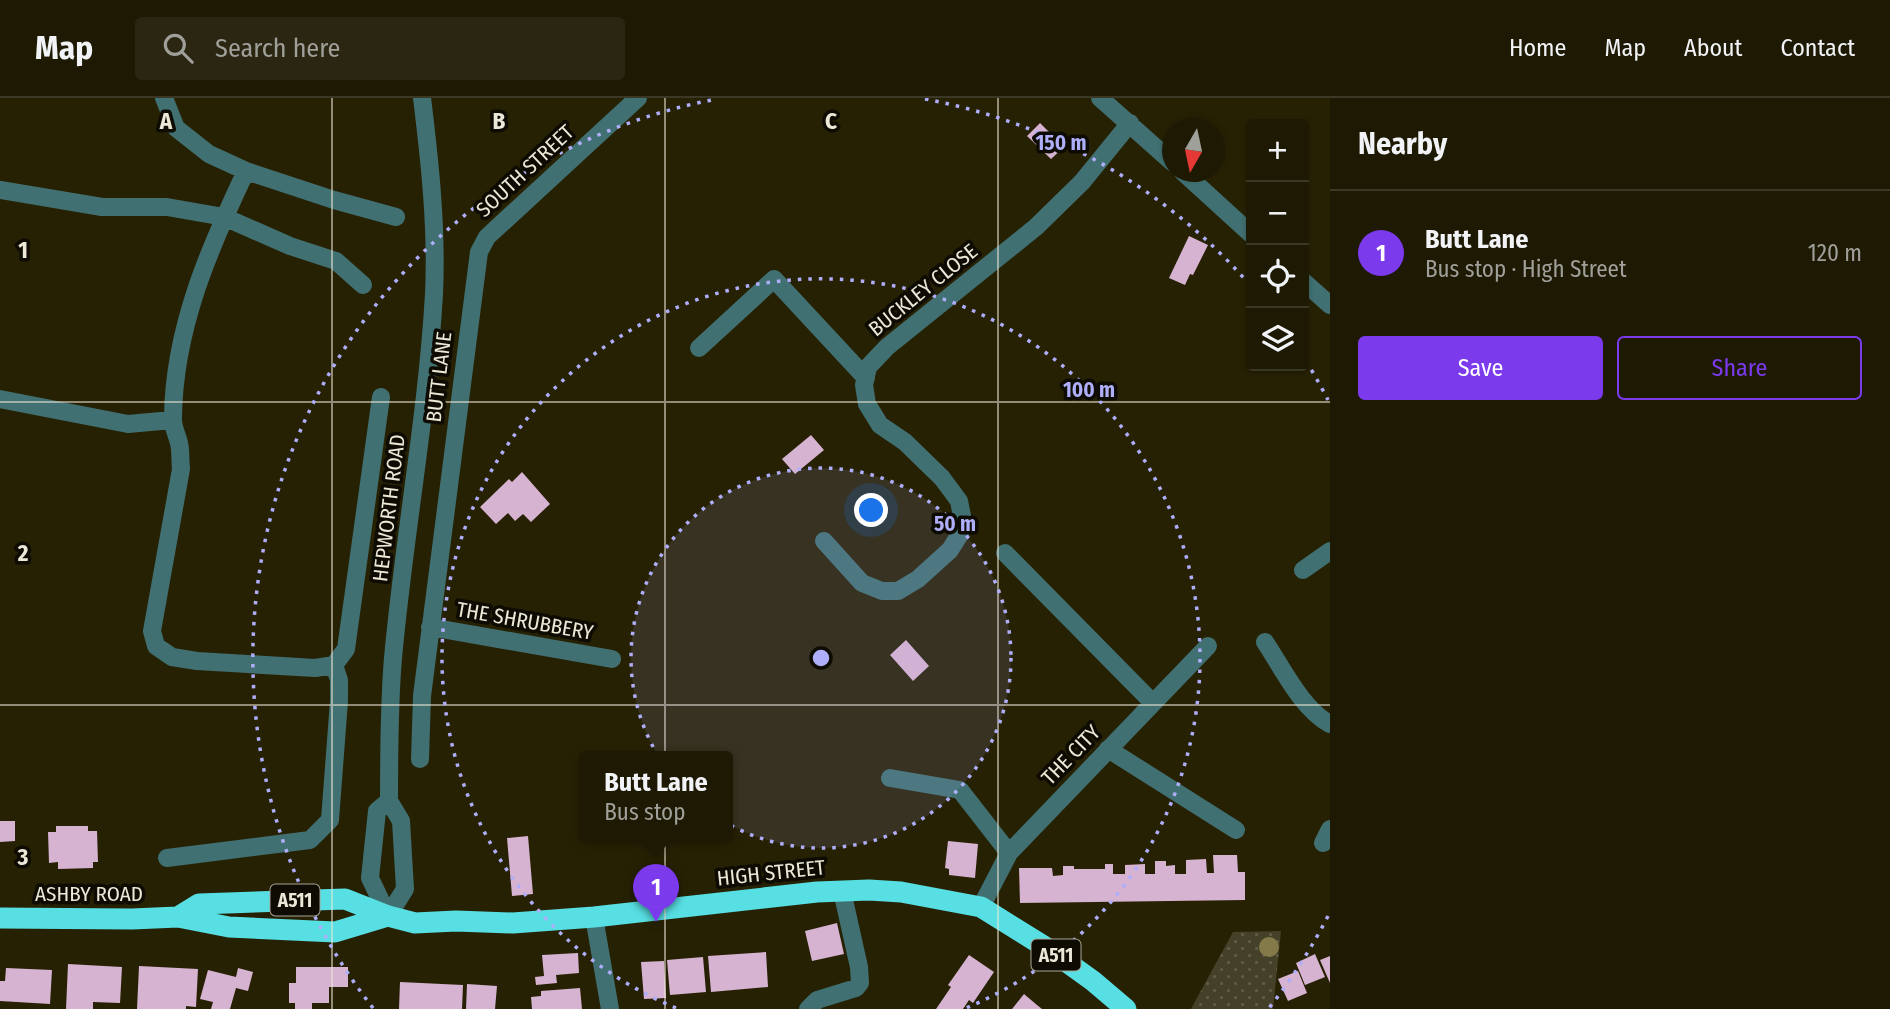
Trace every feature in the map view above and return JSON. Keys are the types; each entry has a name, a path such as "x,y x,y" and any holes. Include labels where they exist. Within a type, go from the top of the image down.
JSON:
{"highway":[{"name":"HIGH STREET","path":"388,916 415,923 513,923 842,891 901,892 981,907 1050,950 1126,1009"},
{"name":"ASHBY ROAD","path":"178,917 199,904 318,899 345,899 388,916"},
{"name":"ASHBY ROAD","path":"0,918 178,917 229,928 335,932 388,916"}],"street":[{"path":"164,98 176,128 209,154 246,171 396,217"},
{"name":"HEPWORTH ROAD","path":"388,916 405,889 401,821 388,801 393,659 423,413 434,293 433,192 422,98"},
{"name":"SOUTH STREET","path":"479,252 487,237 638,98"},
{"path":"1100,98 1162,153"},
{"name":"BUCKLEY CLOSE","path":"866,378 868,367 887,347 1036,227 1082,182 1129,123"},
{"path":"246,171 224,217 192,299 182,333 172,420 180,446 181,470 152,631 156,646 172,657 197,661 315,668 334,665 346,649 381,397"},
{"path":"1194,182 1246,229"},
{"path":"0,190 102,206 167,207 224,217 290,246 336,261 363,285"},
{"name":"BUTT LANE","path":"420,759 422,696 430,626 479,252"},
{"path":"699,348 774,279 866,378 864,385 867,404 880,425 905,442 942,478 959,501 962,516 960,534 950,550 918,579 898,591 882,591 862,583 824,541"},
{"path":"1309,287 1330,306"},
{"path":"0,399 128,424 172,420"},
{"path":"1303,569 1330,551"},
{"path":"1005,553 1153,703"},
{"name":"THE SHRUBBERY","path":"430,626 612,659"},
{"path":"1265,642 1307,705 1319,719 1330,724"},
{"name":"THE CITY","path":"981,907 1009,853 1208,646"},
{"path":"167,858 310,839 330,820 339,701 339,680 334,665"},
{"path":"1108,749 1236,830"},
{"path":"890,778 960,790 1009,853"},
{"path":"388,801 377,811 370,878 388,916"},
{"path":"808,1009 817,1000 856,988 860,983 842,891"},
{"path":"594,917 610,1009"}],"shaded area":[{"path":"1281,931 1273,1009 1191,1009 1233,932"}],"building":[{"path":"1040,123 1064,147 1051,159 1027,136"},
{"path":"1189,236 1208,245 1185,285 1169,278"},
{"path":"811,435 824,450 795,474 782,459"},
{"path":"522,472 550,504 531,522 523,514 515,521 508,513 496,524 480,507 509,479 512,482"},
{"path":"906,640 929,666 913,681 890,655"},
{"path":"0,821 15,821 15,841 0,842"},
{"path":"56,826 88,826 88,831 97,831 98,862 93,862 93,868 58,869 58,862 49,863 48,832 56,832"},
{"path":"528,836 533,894 512,896 507,838"},
{"path":"948,841 978,844 975,878 949,875 949,869 945,868"},
{"path":"1213,855 1237,855 1238,872 1245,872 1245,900 1020,903 1019,868 1052,868 1053,876 1063,875 1063,866 1074,866 1074,869 1105,869 1105,864 1113,864 1113,874 1125,874 1125,865 1145,864 1145,874 1155,874 1155,861 1166,861 1166,866 1175,865 1175,874 1186,874 1186,860 1206,859 1207,873 1214,873"},
{"path":"837,923 844,954 812,961 805,931"},
{"path":"766,952 768,987 711,992 708,956"},
{"path":"578,953 579,973 556,975 557,983 536,985 535,977 544,976 542,955"},
{"path":"1315,954 1325,977 1305,985 1296,963"},
{"path":"969,955 994,972 973,1003 969,1000 963,1009 936,1009 951,987 948,985"},
{"path":"1330,956 1330,983 1320,960"},
{"path":"703,957 706,992 670,995 667,960"},
{"path":"664,961 666,998 644,999 641,962"},
{"path":"68,964 122,967 120,1003 93,1002 93,1009 66,1009"},
{"path":"139,966 198,969 196,1007 137,1009"},
{"path":"296,967 348,967 348,987 329,987 329,1003 312,1003 312,1009 295,1009 295,1003 289,1003 289,983 296,983"},
{"path":"6,968 52,970 50,1004 0,1001 0,981 5,981"},
{"path":"238,968 253,972 248,991 236,988 230,1009 211,1009 213,1002 200,999 208,970 236,977"},
{"path":"1298,971 1307,993 1288,1001 1278,979"},
{"path":"400,982 463,985 462,1009 399,1009"},
{"path":"467,984 497,986 495,1009 466,1009"},
{"path":"580,988 582,1009 532,1009 531,997 541,996 541,991"},
{"path":"1024,994 1037,1005 1042,1009 1012,1009"}],"place":[{"name":"Butt Lane","path":"656,922"}]}
